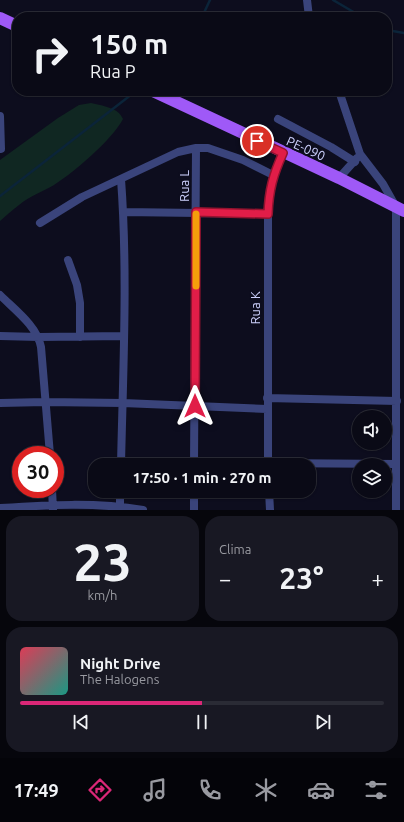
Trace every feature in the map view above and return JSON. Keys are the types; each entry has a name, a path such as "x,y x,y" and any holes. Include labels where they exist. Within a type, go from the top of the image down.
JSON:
{"main road":[{"path":"0,18 12,24"},
{"name":"PE-090","path":"164,96 400,209"}],"street":[{"path":"307,0 308,12"},
{"path":"341,96 360,154 400,209 400,358 396,401 400,424 396,464 400,490 396,510"},
{"path":"0,116 1,149"},
{"path":"278,119 331,147 355,162"},
{"path":"40,223 82,197 178,152 196,148 208,148 243,160 273,175"},
{"name":"Rua L","path":"194,458 196,148"},
{"name":"Rua K","path":"268,458 269,193 273,175 283,153"},
{"path":"338,178 355,162 360,154"},
{"path":"121,180 123,212 124,336 121,458"},
{"path":"123,212 268,214"},
{"path":"68,260 77,285 80,302 80,337"},
{"path":"0,295 32,327 39,337 45,402 50,433 50,446"},
{"path":"0,336 124,336"},
{"path":"267,398 396,401"},
{"path":"0,404 45,402 122,403 267,409"},
{"path":"316,464 396,464"},
{"path":"52,498 53,508"},
{"path":"194,498 194,510"},
{"path":"269,498 270,510"},
{"path":"0,508 120,508 143,510"}],"green space":[{"path":"91,103 114,109 121,115 123,119 118,127 102,146 72,172 54,185 23,202 0,221 0,160 58,118 79,105"}],"waterway":[{"path":"204,12 210,0"},
{"path":"333,0 353,12"},
{"path":"392,31 404,33"},
{"path":"0,196 130,96"}],"slow traffic":[{"path":"196,214 196,286"}],"route":[{"path":"195,406 196,212 268,214 269,193 273,175 283,153 257,141"}]}
